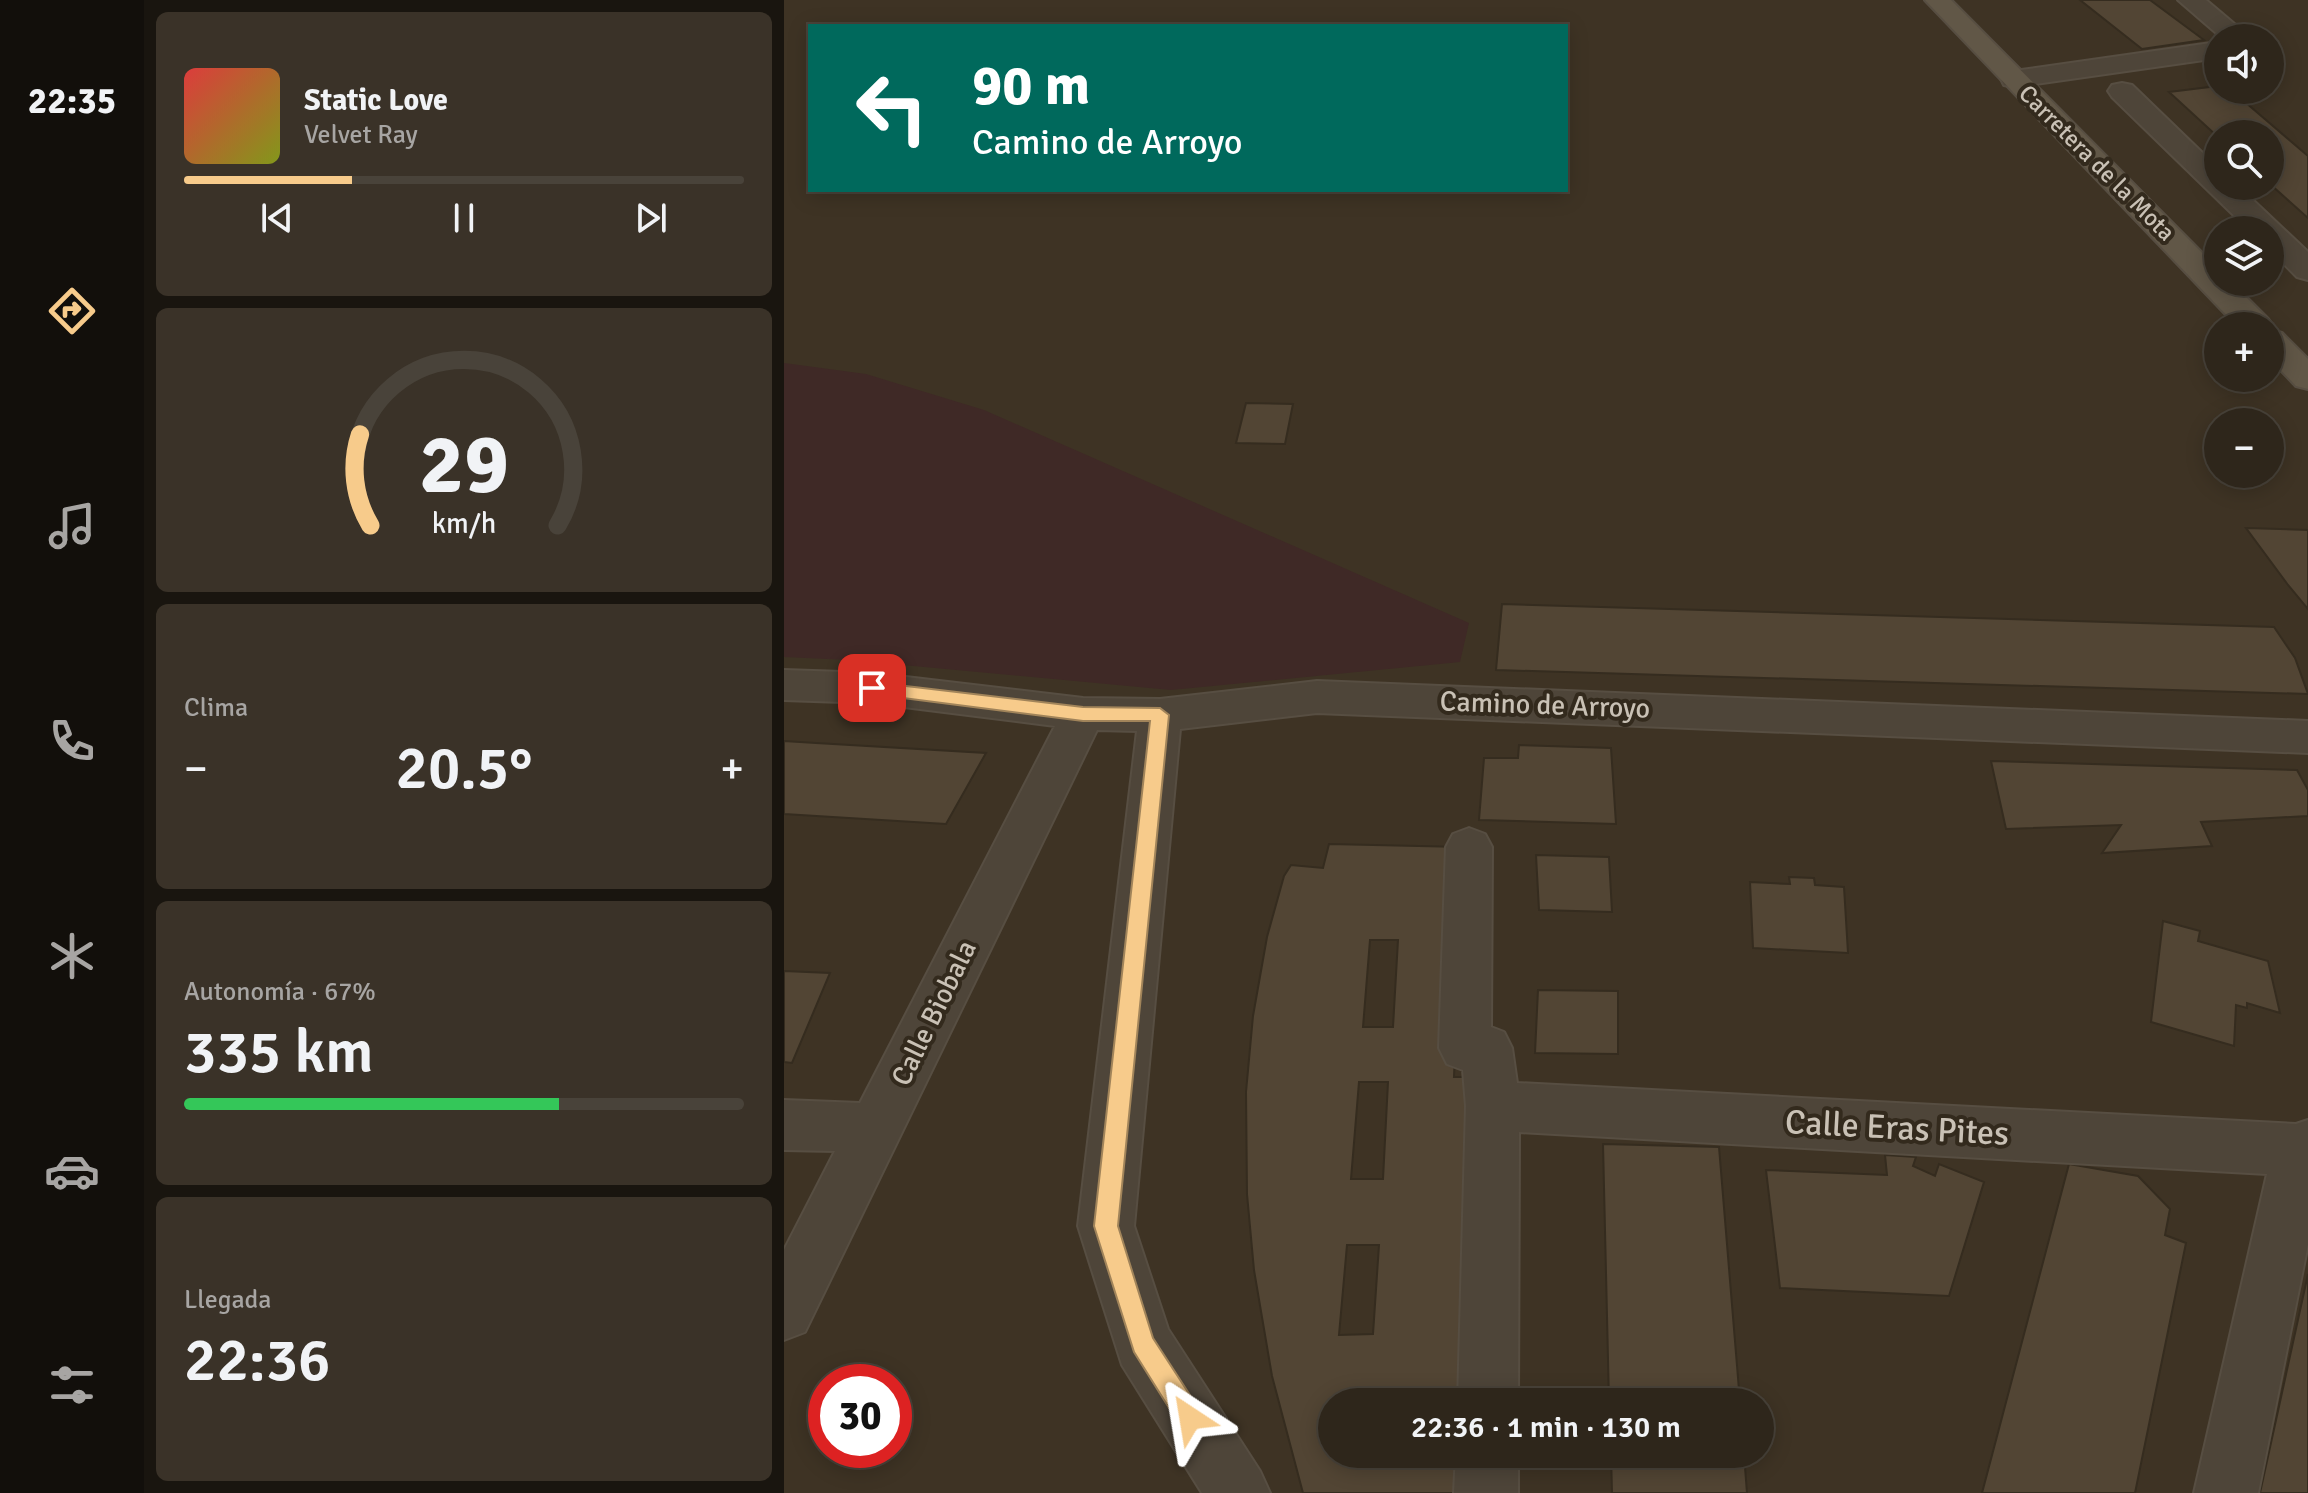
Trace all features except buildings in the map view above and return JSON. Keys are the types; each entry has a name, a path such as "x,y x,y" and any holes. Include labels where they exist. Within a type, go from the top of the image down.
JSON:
{"main road":[{"name":"Carretera de la Mota","path":"1937,0 2242,312"},
{"path":"2284,354 2308,379"}],"street":[{"path":"2190,0 2220,24"},
{"path":"2014,79 2204,52"},
{"path":"2122,91 2204,170"},
{"path":"2235,200 2251,216"},
{"path":"2284,247 2308,270"},
{"name":"Camino de Arroyo","path":"784,685 872,688 1083,714 1160,715 1317,697 2308,737"},
{"name":"Calle Biobala","path":"784,1311 1083,714"},
{"path":"1160,715 1106,1226 1143,1344 1238,1493"},
{"path":"1469,847 1465,1048 1486,1048 1493,1106 1488,1388"},
{"name":"Calle Eras Pites","path":"1493,1106 2304,1148"},
{"path":"784,1125 877,1128"},
{"path":"2226,1493 2304,1148"},
{"path":"1486,1493 1487,1468"}],"shaded area":[{"path":"784,363 866,374 984,410 1469,623 1460,662 1171,690 849,660 784,657"}],"route":[{"path":"872,688 1083,714 1160,715 1106,1226 1143,1344 1190,1418"}]}
